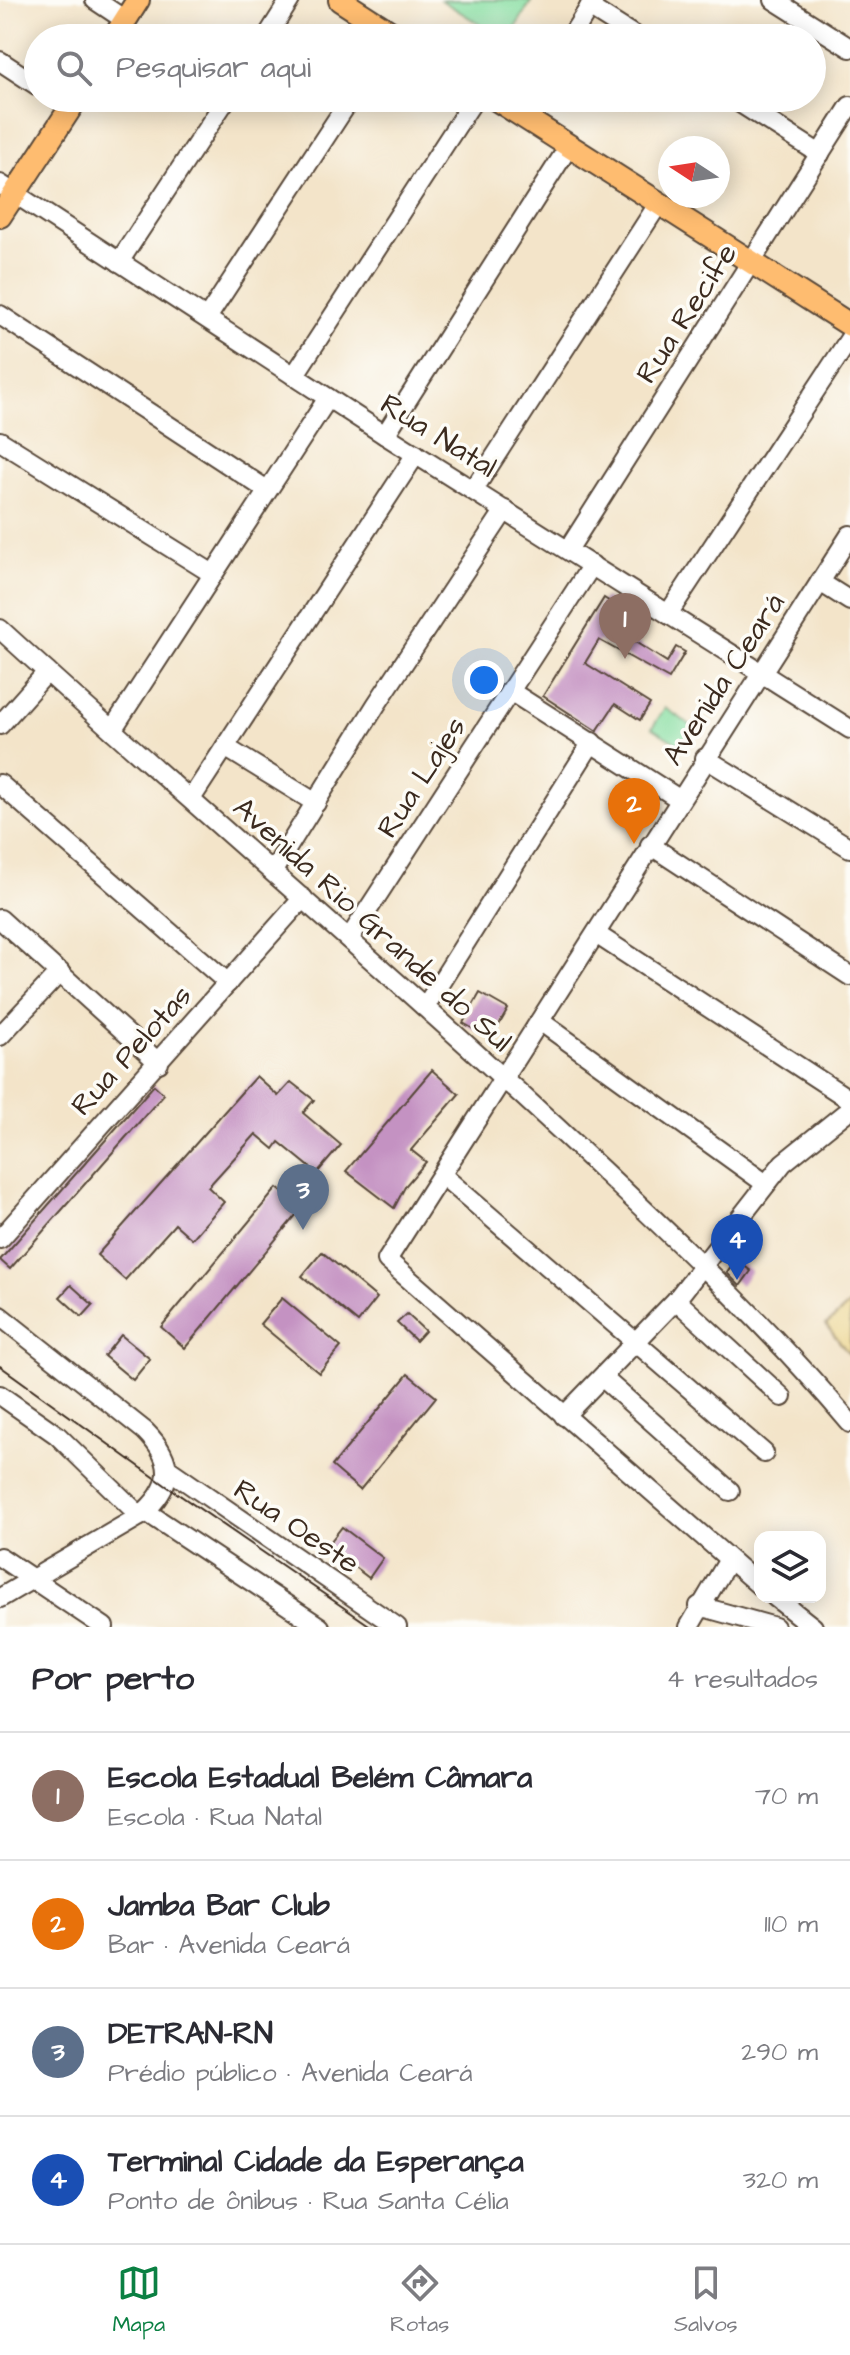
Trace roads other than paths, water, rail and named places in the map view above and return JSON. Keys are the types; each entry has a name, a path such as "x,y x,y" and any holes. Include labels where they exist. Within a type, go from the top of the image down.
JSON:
{"main road":[{"path":"122,24 138,0"},
{"path":"340,0 375,24"},
{"path":"0,216 7,189 60,112"},
{"path":"532,112 569,146 658,202"},
{"path":"667,208 850,325"}],"street":[{"path":"95,0 115,24"},
{"path":"275,24 290,0"},
{"path":"774,0 812,24"},
{"path":"579,24 592,3 620,24"},
{"path":"826,33 850,48"},
{"path":"0,61 24,77"},
{"name":"Rua Recife","path":"568,550 850,106"},
{"path":"119,262 218,112"},
{"path":"207,318 342,112"},
{"path":"294,376 466,112"},
{"path":"754,112 820,154"},
{"path":"385,435 569,146"},
{"name":"Rua Natal","path":"7,189 385,435 850,729"},
{"path":"474,489 658,205"},
{"path":"0,315 267,490"},
{"path":"668,614 850,338"},
{"path":"112,730 328,398"},
{"path":"0,441 213,574"},
{"path":"191,799 416,454"},
{"path":"273,871 376,705 505,510"},
{"name":"Avenida Ceará","path":"564,1416 387,1260 850,535"},
{"name":"Rua Lajes","path":"349,939 592,565"},
{"path":"820,582 850,601"},
{"name":"Avenida Rio Grande do Sul","path":"0,629 503,1076 705,1266 796,1359 850,1423"},
{"path":"0,725 47,672"},
{"path":"510,691 679,799"},
{"path":"425,1007 592,742"},
{"path":"225,747 316,803"},
{"path":"705,758 850,848"},
{"path":"0,784 228,983"},
{"path":"650,845 850,976"},
{"name":"Rua Pelotas","path":"0,1239 303,898"},
{"path":"0,919 159,1063"},
{"path":"596,934 850,1100"},
{"path":"0,1036 60,972"},
{"path":"540,1021 766,1184"},
{"path":"754,1581 564,1416 637,1345 705,1266 766,1184 803,1145 850,1109"},
{"path":"442,1175 764,1453"},
{"path":"676,1300 782,1397"},
{"name":"Rua Oeste","path":"0,1316 145,1431 164,1453 168,1469 397,1627"},
{"path":"603,1378 730,1491"},
{"path":"0,1395 76,1452 142,1514 320,1627"},
{"path":"0,1598 142,1514 157,1500 168,1469"},
{"path":"0,1557 104,1627"},
{"path":"689,1627 728,1561"},
{"path":"783,1603 813,1627"},
{"path":"699,1606 775,1627"}],"tram line":[{"path":"0,1366 165,1485 372,1627"}],"place":[{"name":"Escola Estadual Belém Câmara","path":"625,659"},
{"name":"Jamba Bar Club","path":"634,844"},
{"name":"DETRAN-RN","path":"303,1230"},
{"name":"Terminal Cidade da Esperança","path":"737,1280"}]}
